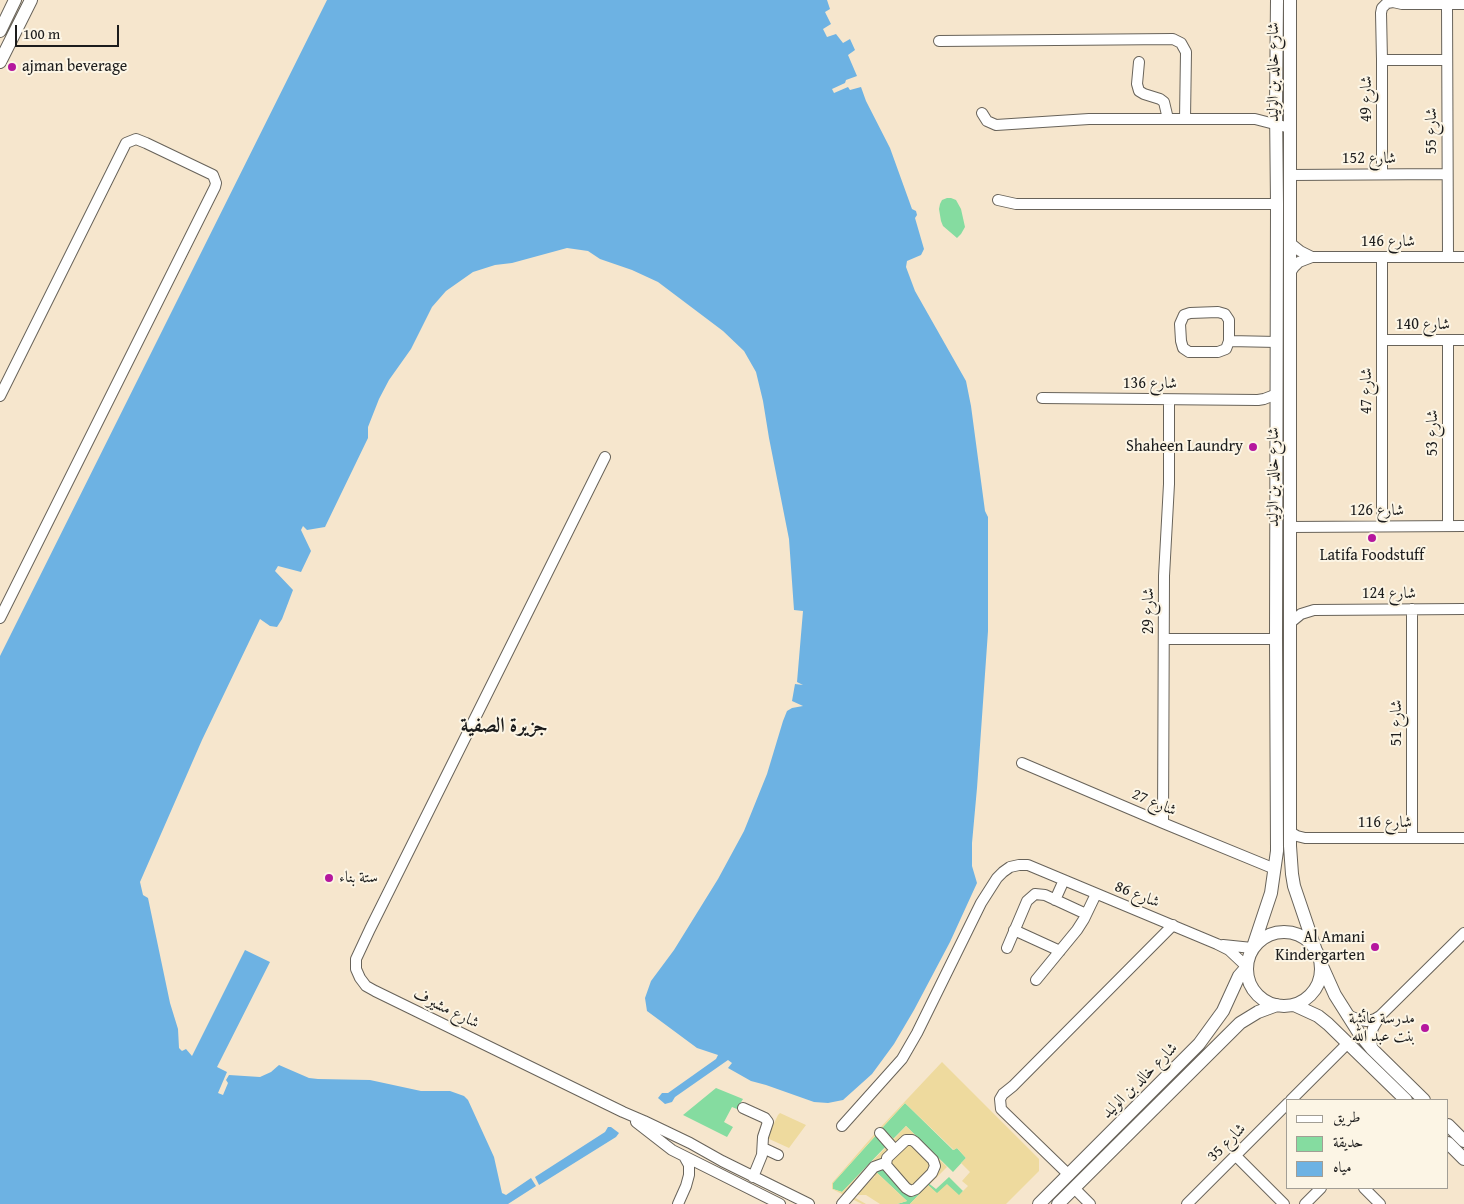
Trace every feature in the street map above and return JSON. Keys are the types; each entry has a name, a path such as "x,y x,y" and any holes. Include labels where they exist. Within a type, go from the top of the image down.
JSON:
{"main road":[{"path":"0,31 16,0"},
{"path":"0,62 31,0"},
{"name":"شارع خالد بن الوليد","path":"1253,948 1271,893 1277,851 1277,0"},
{"name":"شارع خالد بن الوليد","path":"1290,0 1290,846 1292,874 1294,886 1317,954 1329,983 1347,1015 1372,1049 1423,1099"},
{"path":"1276,427 1283,432 1290,428"},
{"path":"1277,446 1283,442 1290,447"},
{"path":"1286,932 1298,935 1308,941 1317,954 1321,967 1317,986 1307,998 1294,1005 1278,1006 1267,1002 1252,988 1248,979 1246,967 1249,954 1262,938 1274,933 1286,932"},
{"name":"شارع خالد بن الوليد","path":"1039,1204 1199,1044 1223,1011 1246,967"},
{"path":"1294,1005 1323,1020 1405,1099"},
{"name":"شارع خالد بن الوليد","path":"1058,1204 1240,1023 1258,1012 1278,1006"},
{"path":"1449,1125 1464,1141"},
{"path":"1449,1144 1464,1159"}],"street":[{"name":"شارع 49","path":"1382,174 1381,14 1384,5 1390,2 1402,4 1447,4"},
{"path":"1447,4 1464,4"},
{"name":"شارع 55","path":"1447,4 1448,257"},
{"path":"939,41 1173,39 1181,44 1186,52 1185,119"},
{"path":"1382,60 1447,60"},
{"path":"1139,62 1137,84 1139,91 1164,102 1168,119"},
{"path":"982,113 987,121 996,125 1089,119 1255,119 1290,128"},
{"path":"0,396 126,144 136,139 213,175 216,183 215,186 0,618"},
{"name":"شارع 152","path":"1290,175 1447,174"},
{"path":"999,205 1277,204"},
{"path":"1290,242 1300,251 1312,257"},
{"path":"1290,273 1299,262 1312,257"},
{"name":"شارع 146","path":"1312,257 1464,257"},
{"name":"شارع 47","path":"1382,257 1382,526"},
{"path":"1222,313 1229,320 1229,342 1226,349 1218,352 1189,352 1181,344 1181,320 1187,314 1222,313"},
{"name":"شارع 140","path":"1382,340 1464,340"},
{"name":"شارع 53","path":"1448,340 1448,526"},
{"path":"1229,342 1277,342"},
{"name":"شارع 136","path":"1042,398 1264,399 1277,401"},
{"name":"شارع 29","path":"1163,823 1165,545 1169,484 1169,400"},
{"name":"شارع مشيرف","path":"605,457 359,950 356,959 356,969 366,986 623,1112 644,1120 809,1204"},
{"name":"شارع 126","path":"1290,527 1464,526"},
{"path":"1290,595 1300,605 1314,610"},
{"name":"شارع 51","path":"1412,609 1412,838"},
{"name":"شارع 124","path":"1290,623 1301,614 1314,610 1464,609"},
{"path":"1164,639 1276,639"},
{"name":"شارع 27","path":"1022,762 1275,869"},
{"name":"شارع 116","path":"1290,832 1305,838 1464,838"},
{"name":"شارع 116","path":"1290,846 1298,840 1305,838"},
{"name":"شارع 86","path":"842,1126 892,1071 910,1046 974,916 997,878 1010,867 1028,865 1173,925 1229,950 1246,967"},
{"path":"1055,900 1064,880"},
{"path":"1007,948 1027,901 1035,894 1042,894 1086,914"},
{"path":"1036,980 1077,930 1096,894"},
{"path":"1068,1175 1001,1109 1000,1099 1173,925"},
{"path":"1014,930 1060,951"},
{"path":"1347,1015 1367,1021 1380,1016 1464,933"},
{"name":"شارع 86","path":"1217,944 1253,948"},
{"path":"1372,1049 1373,1028 1380,1016"},
{"path":"1292,1099 1348,1043"},
{"name":"شارع 35","path":"1187,1204 1286,1106"},
{"path":"743,1108 767,1120 763,1137 762,1155 753,1177"},
{"name":"شارع مشيرف","path":"623,1112 664,1145 696,1163 780,1204"},
{"path":"880,1134 895,1150"},
{"path":"842,1204 874,1167 885,1163 887,1158 906,1140 912,1140 933,1160 935,1166 934,1170 916,1189 911,1190 906,1188 888,1169 885,1163"},
{"path":"763,1148 778,1155"},
{"path":"684,1156 690,1170 686,1186"},
{"path":"678,1204 696,1163 704,1157 713,1156"},
{"path":"1236,1156 1284,1204"},
{"path":"686,1186 697,1174 711,1170"},
{"path":"1074,1188 1090,1204"},
{"path":"1305,1204 1320,1189"},
{"path":"1365,1189 1380,1204"}],"green space":[{"path":"947,198 956,200 961,209 965,227 957,238 943,226 941,221 940,204 942,200"},
{"path":"716,1088 743,1099 737,1109 732,1107 724,1122 733,1127 727,1137 683,1115"},
{"path":"905,1103 953,1150 957,1148 966,1158 953,1172 906,1126 893,1139 882,1128"},
{"path":"878,1133 888,1144 842,1192 833,1189 833,1183"},
{"path":"881,1165 927,1182 936,1189 949,1177 963,1191 959,1196 937,1194 928,1185 910,1204 897,1204 907,1201 874,1170"}],"sand":[{"path":"942,1062 1039,1159 1039,1171 1006,1204 910,1204 928,1185 937,1193 947,1184 959,1195 968,1186 962,1181 970,1172 961,1163 966,1158 957,1148 954,1150 905,1103 882,1128 894,1139 906,1126 947,1167 930,1184 927,1182 913,1197 881,1165 874,1170 907,1201 897,1204 880,1204 866,1195 856,1195 875,1176 872,1173 852,1196 866,1204 862,1204 832,1189 832,1183 878,1130","holes":["878,1133 888,1145 842,1192 833,1189 833,1183"]},
{"path":"780,1113 806,1125 789,1148 767,1138"}],"water":[{"path":"327,0 827,0 830,9 825,12 831,24 823,29 827,37 836,34 843,43 850,39 855,50 848,55 857,76 846,80 845,83 832,89 834,93 848,87 850,90 861,87 890,148 912,209 916,211 917,215 915,218 924,249 921,255 907,261 906,267 915,291 966,381 971,406 985,511 988,517 988,631 972,843 972,866 977,883 950,942 894,1044 872,1074 843,1100 828,1103 814,1102 751,1081 728,1068 732,1063 728,1060 675,1097 672,1102 665,1104 658,1098 662,1093 668,1093 716,1059 718,1055 697,1048 647,1011 645,998 651,981 674,950 718,879 744,831 767,774 787,711 803,706 792,701 795,684 803,685 797,682 803,611 794,610 789,539 763,401 756,372 744,351 723,331 658,282 632,270 600,259 588,251 567,248 473,272 446,291 432,307 411,349 389,380 368,427 368,438 325,527 307,530 303,526 301,530 311,551 301,572 278,566 275,571 293,590 282,619 277,627 270,626 260,619 202,740 140,882 143,895 148,898 170,1003 178,1029 179,1048 182,1051 186,1049 192,1056 245,950 270,962 217,1067 227,1072 218,1093 223,1095 229,1075 260,1077 271,1072 279,1065 309,1078 370,1080 421,1091 450,1091 464,1096 468,1100 494,1157 502,1193 506,1195 531,1178 536,1186 508,1204 0,1204 0,656"},
{"path":"608,1127 619,1133 616,1137 539,1185 535,1177 605,1132"}],"place":[{"name":"ajman beverage","path":"12,67"},
{"name":"Shaheen Laundry","path":"1253,447"},
{"name":"Latifa Foodstuff","path":"1372,538"},
{"name":"ستة بناء","path":"329,878"},
{"name":"Al Amani Kindergarten","path":"1375,947"},
{"name":"مدرسة عائشة بنت عبد الله","path":"1425,1028"}],"district":[{"name":"جزيرة الصفية","path":"504,727"}]}
